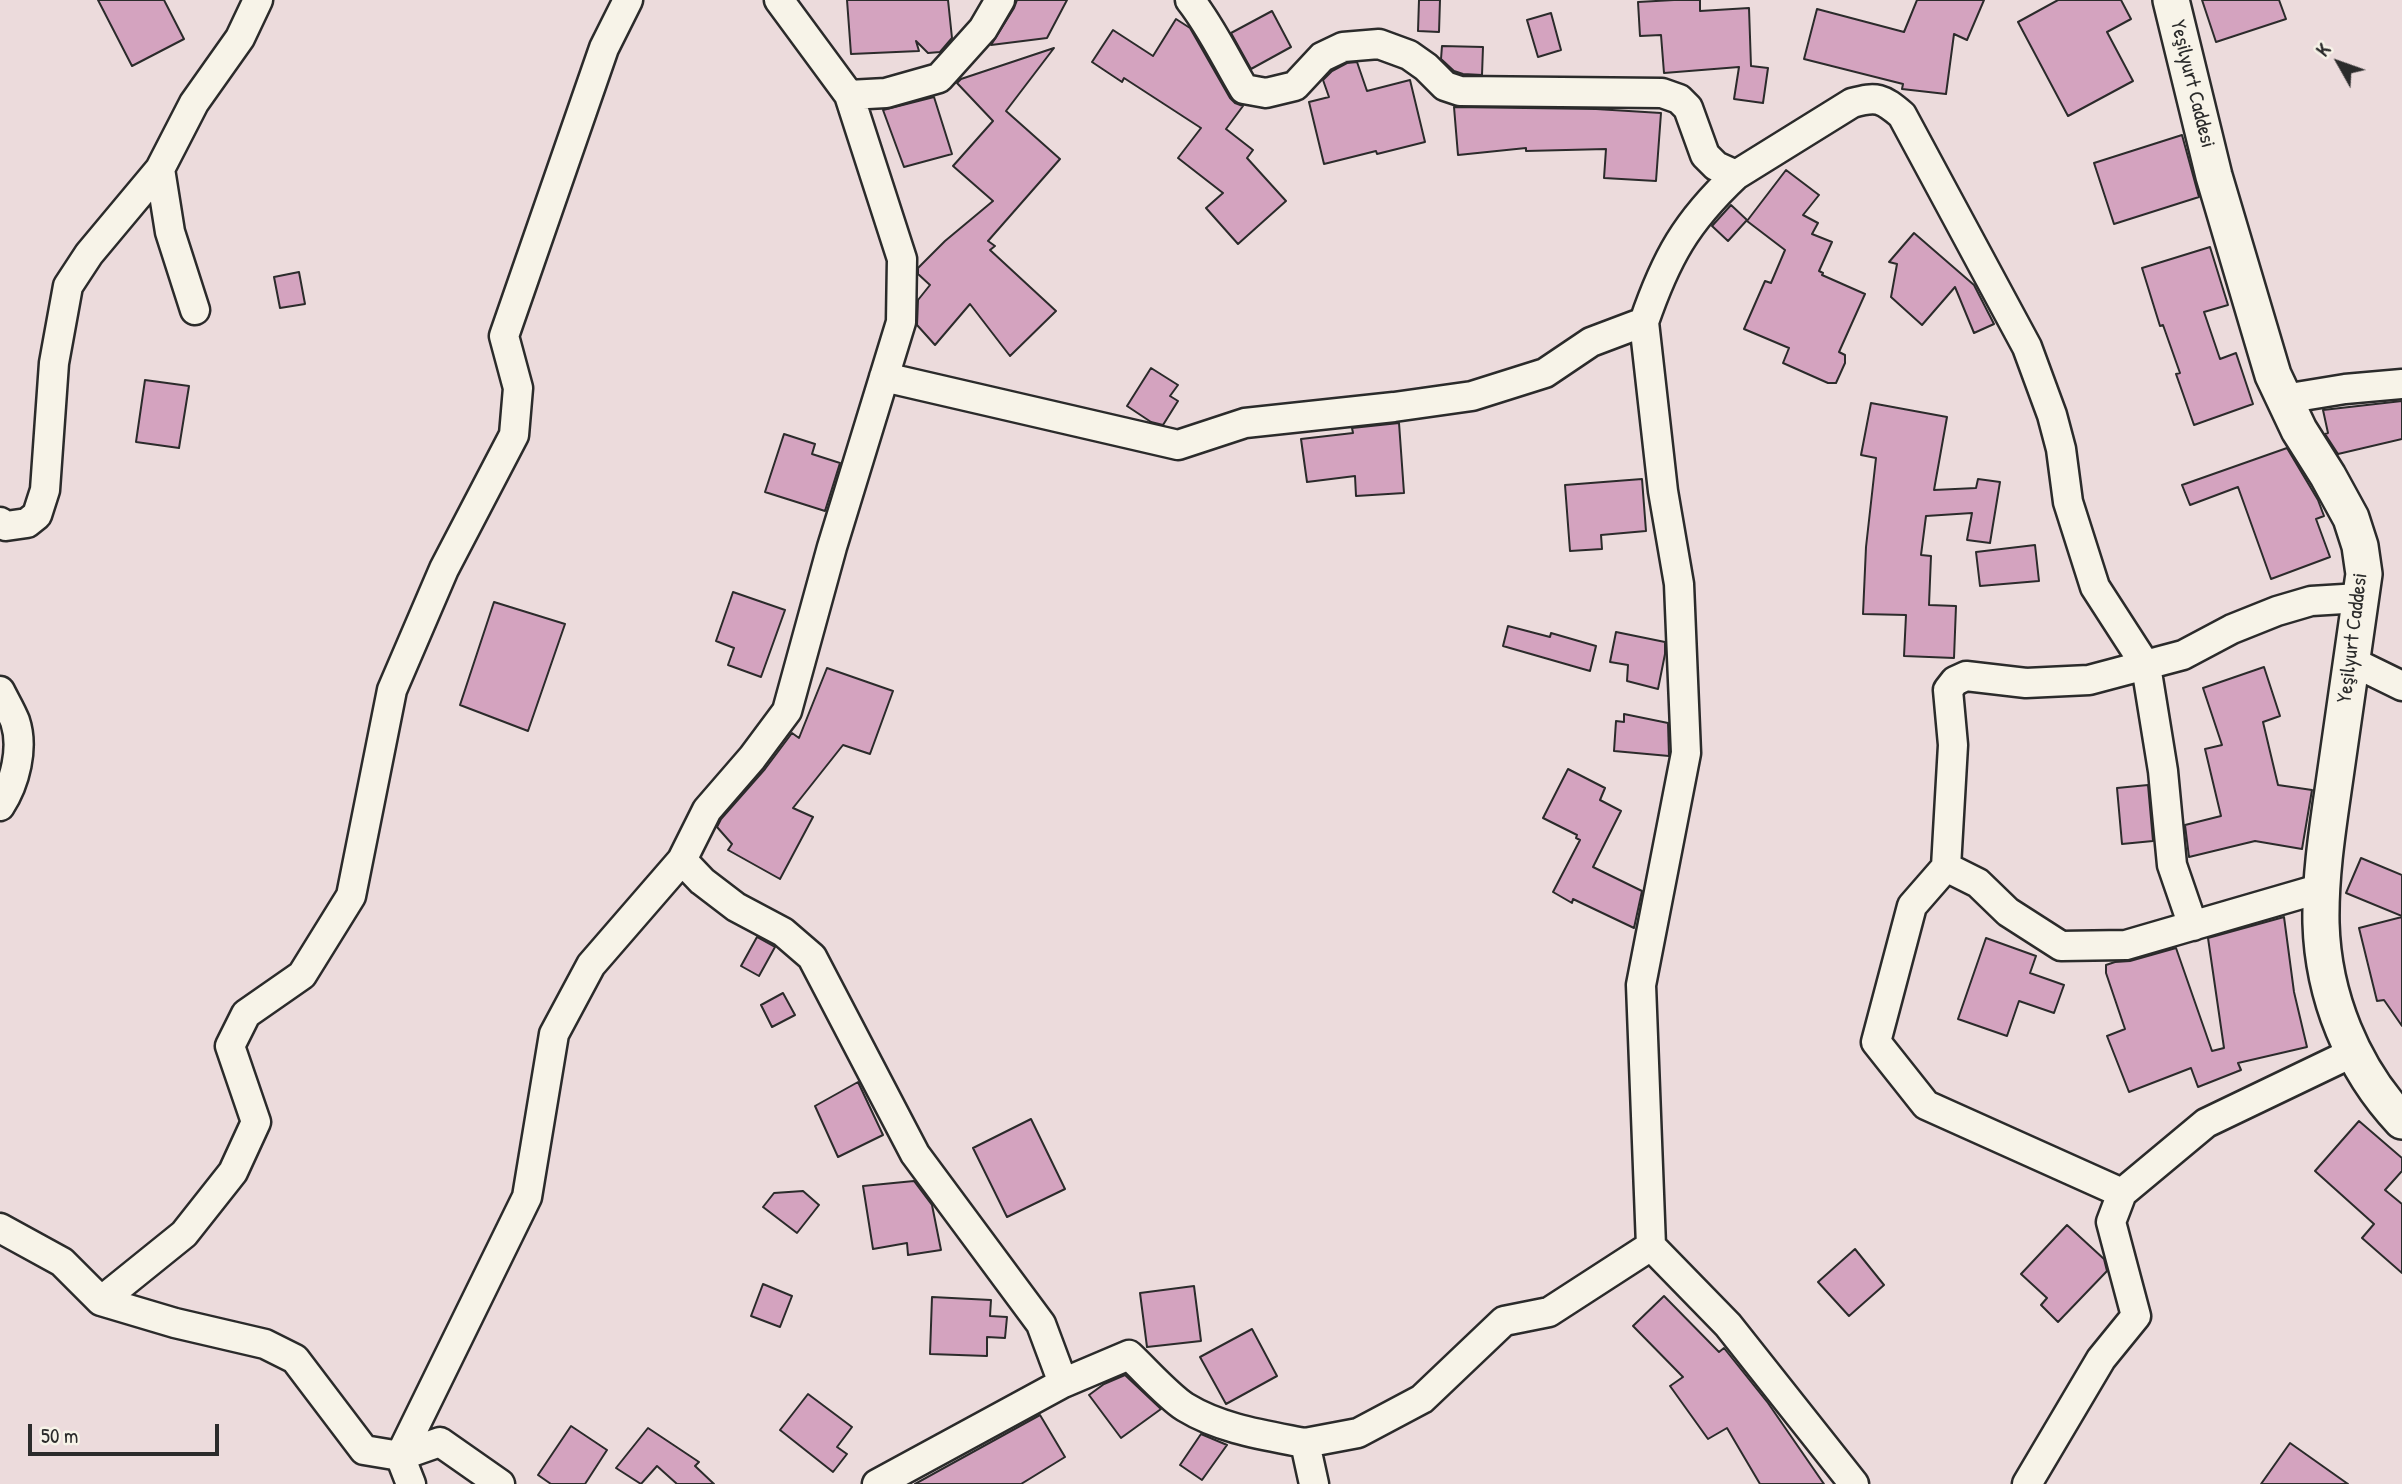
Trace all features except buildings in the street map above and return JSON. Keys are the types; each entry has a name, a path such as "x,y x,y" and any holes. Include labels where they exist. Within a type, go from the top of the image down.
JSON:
{"main road":[{"name":"Yeşilyurt Caddesi","path":"2171,0 2214,176 2273,375 2299,430 2351,518 2360,546 2364,574 2322,888 2321,924 2331,991 2342,1027 2370,1082 2402,1121"}],"street":[{"path":"0,522 6,526 27,523 37,515 45,490 54,363 68,286 89,254 160,169 194,103 240,38 258,0"},
{"path":"101,1301 184,1234 233,1172 256,1122 230,1046 246,1014 302,975 351,896 392,690 444,569 514,436 518,388 504,336 604,48 628,0"},
{"path":"411,1484 400,1456 527,1196 554,1034 591,965 682,860 707,810 752,758 787,711 832,547 901,322 902,259 849,95 779,0"},
{"path":"849,95 886,93 939,78 983,29 1000,0"},
{"path":"1190,0 1209,24 1244,89 1266,93 1295,86 1322,57 1343,47 1379,44 1409,55 1445,86 1460,92 1661,93 1679,99 1688,108 1705,155 1716,166 1736,175"},
{"path":"1854,1484 1728,1325 1651,1246 1641,985 1686,753 1679,584 1663,491 1644,322 1660,276 1685,230 1714,195 1736,175 1852,103 1871,98 1886,101 1902,115 2027,347 2052,415 2061,449 2068,502 2095,587 2146,666 2163,771 2172,865 2193,926"},
{"path":"160,169 170,232 195,310"},
{"path":"884,377 1178,445 1245,423 1472,396 1545,373 1591,342 1644,322"},
{"path":"2284,399 2345,389 2402,384"},
{"path":"2122,1193 1926,1105 1876,1042 1912,905 1946,867 1953,746 1948,690 1955,681 1966,676 2026,683 2089,680 2183,655 2232,629 2277,611 2311,601 2360,598"},
{"path":"2351,661 2402,686"},
{"path":"0,691 16,722 18,754 10,790 0,806"},
{"path":"682,860 702,881 736,907 783,932 812,957 915,1154 1041,1324 1063,1383"},
{"path":"1946,867 1978,883 2008,912 2061,946 2126,945 2322,888"},
{"path":"2026,1484 2101,1359 2136,1316 2111,1222 2122,1193 2206,1123 2354,1052"},
{"path":"0,1228 62,1262 101,1301 175,1323 265,1344 295,1359 364,1450 400,1456 440,1442 500,1484"},
{"path":"877,1484 1063,1383 1129,1355 1184,1406 1220,1423 1244,1431 1305,1443 1358,1433 1422,1399 1504,1321 1549,1312 1651,1246"},
{"path":"1305,1443 1314,1484"}]}
